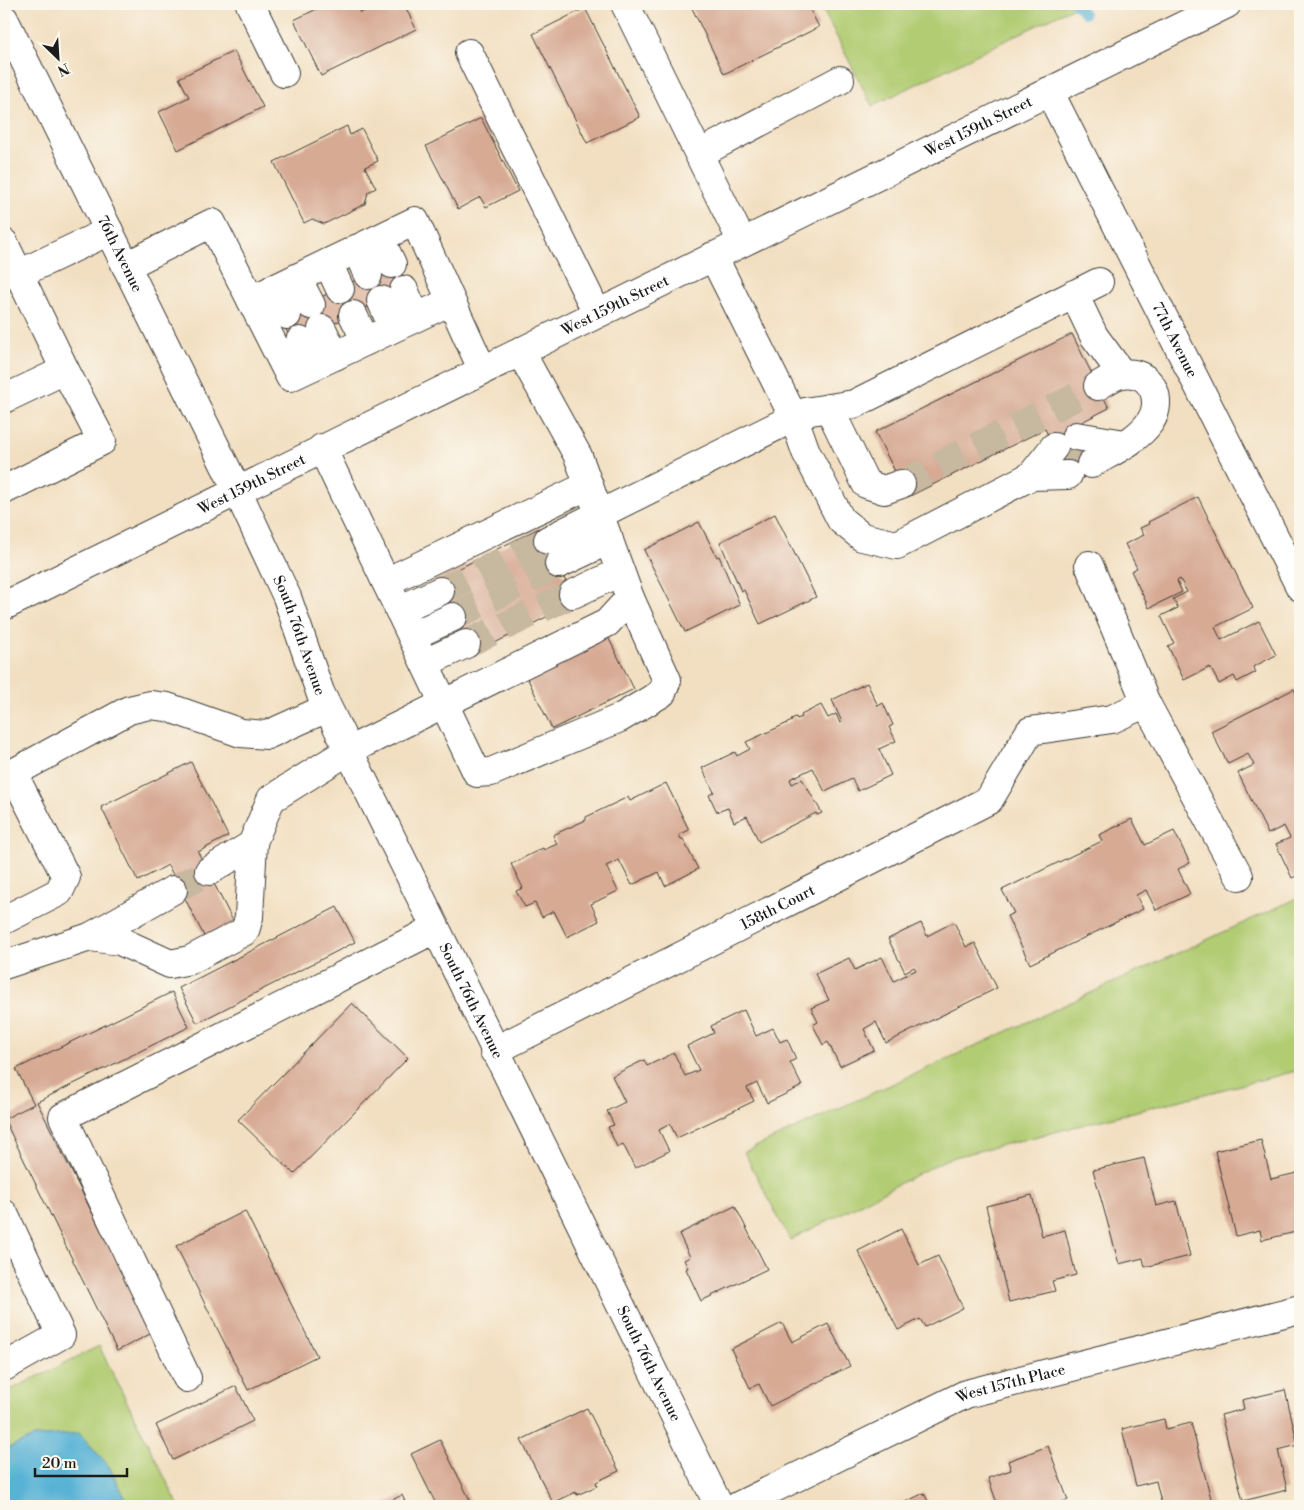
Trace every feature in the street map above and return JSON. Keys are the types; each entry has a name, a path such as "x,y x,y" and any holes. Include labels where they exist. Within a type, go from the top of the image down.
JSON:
{"street":[{"path":"250,4 284,73"},
{"path":"625,4 742,242"},
{"name":"West 159th Street","path":"4,606 482,369 1227,4"},
{"name":"76th Avenue","path":"4,19 237,490"},
{"path":"469,53 597,313"},
{"path":"699,154 840,80"},
{"name":"77th Avenue","path":"1049,91 1300,588"},
{"path":"274,288 415,221 482,369"},
{"path":"126,266 212,223 274,288 299,310"},
{"path":"19,274 109,231"},
{"path":"4,243 65,370 102,441 4,490"},
{"path":"368,244 380,270"},
{"path":"713,256 794,418 806,452 841,520 862,537 897,545 1072,455 1125,444 1137,437 1151,421 1157,399 1152,385 1142,376 1122,374 1098,386"},
{"path":"328,263 340,289"},
{"path":"559,564 604,528 805,412 854,404 1099,282"},
{"path":"274,288 290,377 452,301"},
{"path":"1074,294 1094,336 1122,374"},
{"path":"392,295 405,323"},
{"path":"353,315 366,342"},
{"path":"311,335 324,361"},
{"path":"322,448 477,773 491,772 620,718 662,693 667,680 630,598 578,456 520,351"},
{"path":"4,399 65,370"},
{"path":"829,408 866,484 884,490 901,484"},
{"path":"386,582 589,485"},
{"name":"South 76th Avenue","path":"237,490 287,597 327,708 719,1506"},
{"path":"548,540 604,528"},
{"path":"1089,565 1146,703 1238,876"},
{"path":"573,594 620,572"},
{"path":"399,610 440,590"},
{"path":"90,937 120,941 170,964 190,960 245,931 249,918 253,844 271,799 348,751 607,623 630,598"},
{"path":"412,636 453,616"},
{"path":"426,664 466,644"},
{"name":"158th Court","path":"494,1051 989,800 1030,731 1112,720 1146,703"},
{"path":"4,920 58,892 66,877 8,776 129,710 150,705 167,707 241,734 267,734 327,708"},
{"path":"209,871 253,844"},
{"path":"4,965 90,937 173,890"},
{"path":"187,1378 63,1117 435,929"},
{"path":"4,1214 61,1335 4,1367"},
{"name":"West 157th Place","path":"738,1506 966,1394 1300,1309"}],"green space":[{"path":"820,4 1080,4 872,106"},
{"path":"1300,897 1300,1070 947,1159 790,1240 744,1152"},
{"path":"99,1346 179,1506 4,1506 4,1393"}],"water":[{"path":"79,1433 109,1466 129,1506 4,1506 4,1450 34,1437"}],"building":[{"path":"327,4 355,4 360,13 379,4 404,4 416,29 321,76 294,20"},
{"path":"690,4 807,4 819,27 724,74"},
{"path":"585,8 640,117 587,143 533,34"},
{"path":"234,51 263,107 178,150 159,112 189,97 179,78"},
{"path":"481,118 518,191 486,207 480,197 458,209 426,146"},
{"path":"347,126 350,135 362,129 378,161 365,167 376,188 368,192 365,204 324,224 312,219 304,223 274,162"},
{"path":"395,261 408,287 293,344 280,317"},
{"path":"1072,334 1109,408 1072,427 1095,472 1072,483 1045,429 908,497 875,432"},
{"path":"1198,497 1253,608 1215,627 1221,640 1259,621 1276,655 1253,667 1256,672 1237,682 1234,676 1219,684 1210,667 1184,680 1168,646 1174,643 1161,616 1178,608 1173,599 1187,592 1180,579 1177,581 1182,592 1149,608 1131,571 1137,568 1125,544 1144,535 1140,528 1149,524 1148,522"},
{"path":"775,514 816,597 760,624 744,590 741,591 720,542"},
{"path":"699,522 717,557 719,556 740,605 685,632 644,550"},
{"path":"539,528 576,602 469,656 432,582"},
{"path":"605,631 634,689 552,729 524,671"},
{"path":"867,683 878,706 883,703 893,725 889,727 896,741 879,749 891,775 858,791 852,779 825,792 813,768 790,779 792,784 802,779 822,813 817,815 816,813 759,842 747,816 734,822 728,808 717,812 709,795 714,792 702,768 735,752 737,756 750,749 746,742 792,721 791,719 802,717 801,715 821,705 828,718 836,714 840,723 842,722 832,700"},
{"path":"1294,689 1300,701 1300,874 1292,878 1276,844 1290,838 1284,826 1268,834 1238,773 1254,765 1248,754 1228,764 1211,731"},
{"path":"191,762 228,836 198,852 235,925 206,940 168,865 138,881 101,807"},
{"path":"666,783 689,830 679,835 683,839 698,869 665,886 659,872 632,885 619,860 606,866 618,891 591,904 599,921 567,937 554,911 542,917 535,903 525,907 516,891 523,888 511,864 543,848 544,850 557,844 553,835 586,820 586,817 628,797 630,801"},
{"path":"1132,819 1145,845 1174,831 1190,863 1178,869 1190,894 1156,910 1146,890 1136,895 1143,909 1030,964 1007,916 1014,913 1002,890 1102,841 1099,835"},
{"path":"337,907 355,942 197,1023 179,988"},
{"path":"954,922 966,947 975,943 997,988 886,1043 876,1022 864,1029 874,1050 840,1066 828,1042 823,1045 813,1025 818,1022 811,1008 829,1000 815,974 849,958 855,970 882,957 894,981 916,970 914,967 905,972 888,939 921,923 927,936"},
{"path":"172,992 189,1027 37,1102 152,1333 117,1351 4,1119 34,1104 16,1069"},
{"path":"352,1003 408,1058 294,1174 238,1120"},
{"path":"744,1010 756,1036 773,1028 780,1042 787,1039 796,1059 790,1062 802,1086 767,1103 757,1083 747,1088 754,1101 677,1138 670,1124 659,1130 669,1151 635,1168 623,1144 617,1147 608,1127 614,1125 607,1111 625,1102 612,1076 644,1060 647,1066 674,1053 685,1076 699,1070 687,1046 714,1033 711,1026"},
{"path":"1261,1140 1271,1179 1297,1173 1300,1187 1300,1231 1262,1240 1260,1230 1236,1236 1215,1151"},
{"path":"1144,1158 1156,1206 1176,1201 1190,1256 1145,1267 1143,1258 1119,1264 1093,1170"},
{"path":"1032,1195 1042,1236 1065,1230 1076,1275 1052,1281 1055,1291 1009,1302 986,1206"},
{"path":"735,1206 767,1269 701,1301 686,1269 688,1268 684,1260 690,1257 679,1234"},
{"path":"245,1211 317,1356 248,1390 176,1246"},
{"path":"901,1229 919,1265 938,1256 963,1308 925,1327 920,1319 898,1330 858,1251"},
{"path":"782,1323 792,1342 828,1324 850,1366 770,1406 759,1384 750,1388 731,1349"},
{"path":"236,1386 253,1421 173,1460 156,1425"},
{"path":"1285,1390 1298,1445 1278,1450 1287,1490 1243,1501 1221,1415 1244,1409 1242,1400"},
{"path":"587,1408 619,1471 596,1482 597,1486 577,1495 576,1492 553,1503 521,1440"},
{"path":"1164,1419 1166,1429 1191,1423 1213,1506 1162,1506 1156,1481 1136,1486 1122,1429"},
{"path":"440,1440 473,1506 437,1506 411,1454"},
{"path":"1048,1446 1068,1500 1052,1506 998,1506 988,1478 1011,1470 1008,1461"},
{"path":"924,1493 930,1506 897,1506"},
{"path":"402,1495 407,1506 380,1506"}],"waterway":[{"path":"1075,4 1085,14"}],"tunnel":[{"path":"901,484 1098,386"},
{"path":"1061,461 1083,450"},
{"path":"440,591 548,540"},
{"path":"453,617 559,564"},
{"path":"466,644 573,594"},
{"path":"173,890 209,871"}]}
